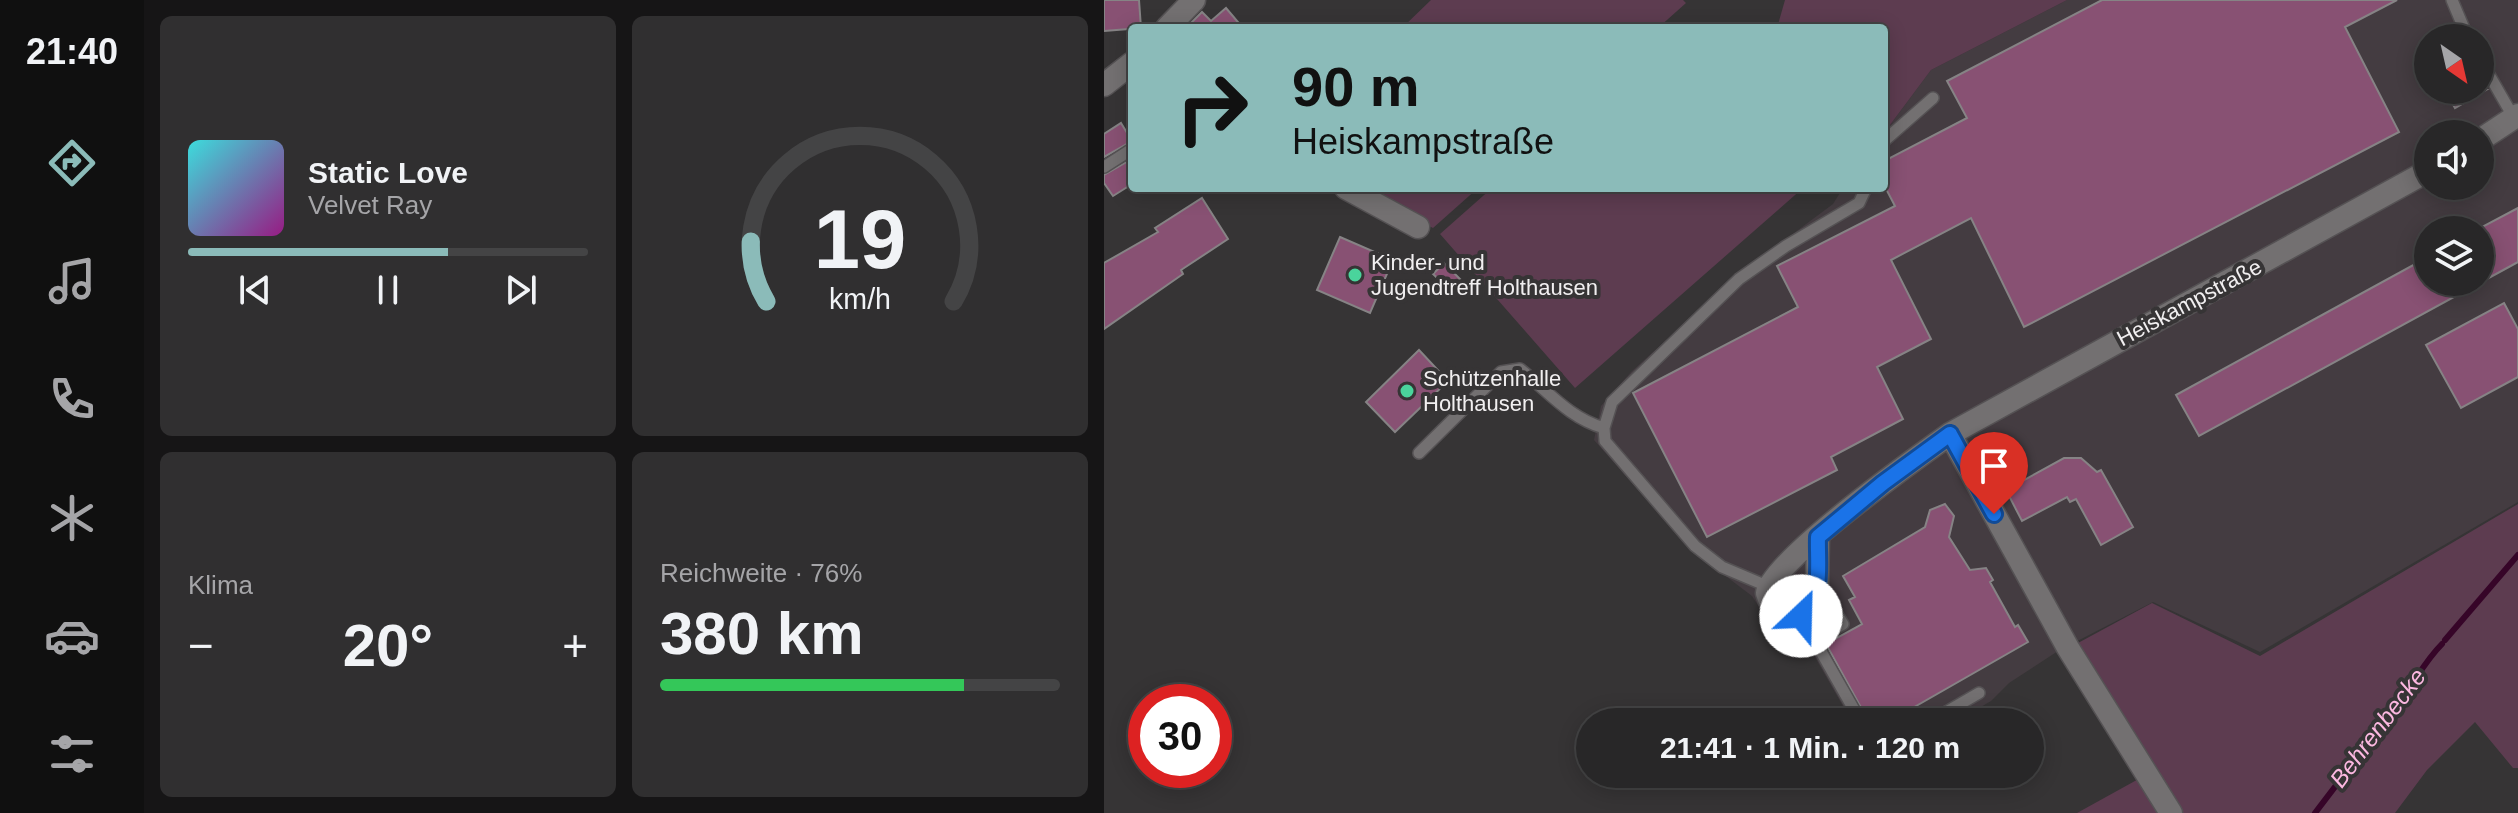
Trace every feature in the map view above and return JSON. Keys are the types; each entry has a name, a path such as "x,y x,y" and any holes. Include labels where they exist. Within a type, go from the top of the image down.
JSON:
{"street":[{"path":"1171,24 1194,0"},
{"path":"1104,85 1128,66"},
{"path":"2494,131 2516,117"},
{"name":"Heiskampstraße","path":"1767,586 1774,575 1883,483 1950,434 2414,179"},
{"path":"1353,192 1418,227"},
{"path":"1950,434 2068,648 2171,813"},
{"path":"1767,586 1769,601 1781,616 1801,616 1814,600 1818,537"}],"lane":[{"path":"2452,0 2462,24"},
{"path":"2494,82 2516,117"},
{"path":"1888,137 1933,98"},
{"path":"1104,167 1128,152"},
{"path":"1767,586 1722,567 1695,546 1605,441 1604,428 1612,402 1739,279 1776,251 1859,203 1864,192"},
{"path":"1419,453 1501,372 1509,369 1520,369 1563,408 1587,423 1604,428"},
{"path":"1814,600 1834,609 1843,624 1815,641 1853,708"},
{"path":"1953,708 1979,693"}],"shaded area":[{"path":"1431,0 1683,0 1686,3 1662,24 1406,24"},
{"path":"1785,0 2067,0 1931,70 1888,128 1888,24 1778,24"},
{"path":"2067,0 2518,0 2518,502 2260,652 2153,602 2058,651 2009,683 1979,708 1844,708 1799,629 1782,628 1767,619 1752,596 1690,549 1594,440 1601,406 1631,372 1738,275 1833,204 1840,192 1888,192 1888,128 1931,70"},
{"path":"1363,192 1474,192 1433,228"},
{"path":"1487,192 1798,192 1575,388 1440,234"},
{"path":"2518,504 2518,768 2513,768 2475,722 2427,770 2395,813 2077,813 2153,771 2078,643 2152,603 2260,656"}],"building":[{"path":"1104,0 1139,0 1141,24 1128,24 1128,29 1104,31"},
{"path":"2102,0 2397,0 2345,27 2399,132 2024,327 1971,218 1891,260 1931,339 1877,367 1903,419 1831,457 1837,470 1707,537 1633,393 1798,307 1777,266 1895,206 1888,192 1888,159 1967,118 1947,81"},
{"path":"1226,8 1240,24 1190,24 1202,12 1211,21"},
{"path":"1121,123 1128,134 1128,143 1104,157 1104,134"},
{"path":"1128,161 1128,187 1113,196 1104,183 1104,175"},
{"path":"1202,198 1228,239 1181,270 1183,274 1104,329 1104,263 1158,232 1155,228"},
{"path":"2518,208 2518,262 2494,275 2494,221"},
{"name":"Kinder- und Jugendtreff Holthausen","path":"1340,237 1393,260 1370,313 1317,290"},
{"path":"1444,263 1460,279 1450,290 1433,274"},
{"path":"2414,265 2414,296 2456,296 2199,436 2176,395"},
{"path":"2504,303 2518,329 2518,377 2461,408 2426,345"},
{"name":"Schützenhalle Holthausen","path":"1419,350 1448,381 1395,432 1366,402"},
{"path":"2064,458 2081,458 2097,472 2101,470 2133,527 2101,545 2076,499 2070,502 2067,497 2022,521 2006,490"},
{"path":"1945,504 1954,516 1949,537 1970,570 1986,568 1993,580 1990,582 2015,627 2018,625 2028,642 1912,708 1861,708 1826,644 1862,624 1849,600 1855,597 1843,576 1925,527 1930,510"}],"waterway":[{"name":"Behrenbecke","path":"2445,640 2518,555"},
{"name":"Behrenbecke","path":"2315,813 2442,644"}],"place":[{"name":"Kinder- und Jugendtreff Holthausen","path":"1355,275"},
{"name":"Schützenhalle Holthausen","path":"1407,391"}],"route":[{"path":"1801,616 1814,600 1817,589 1818,537 1883,483 1950,434 1994,514"}]}
